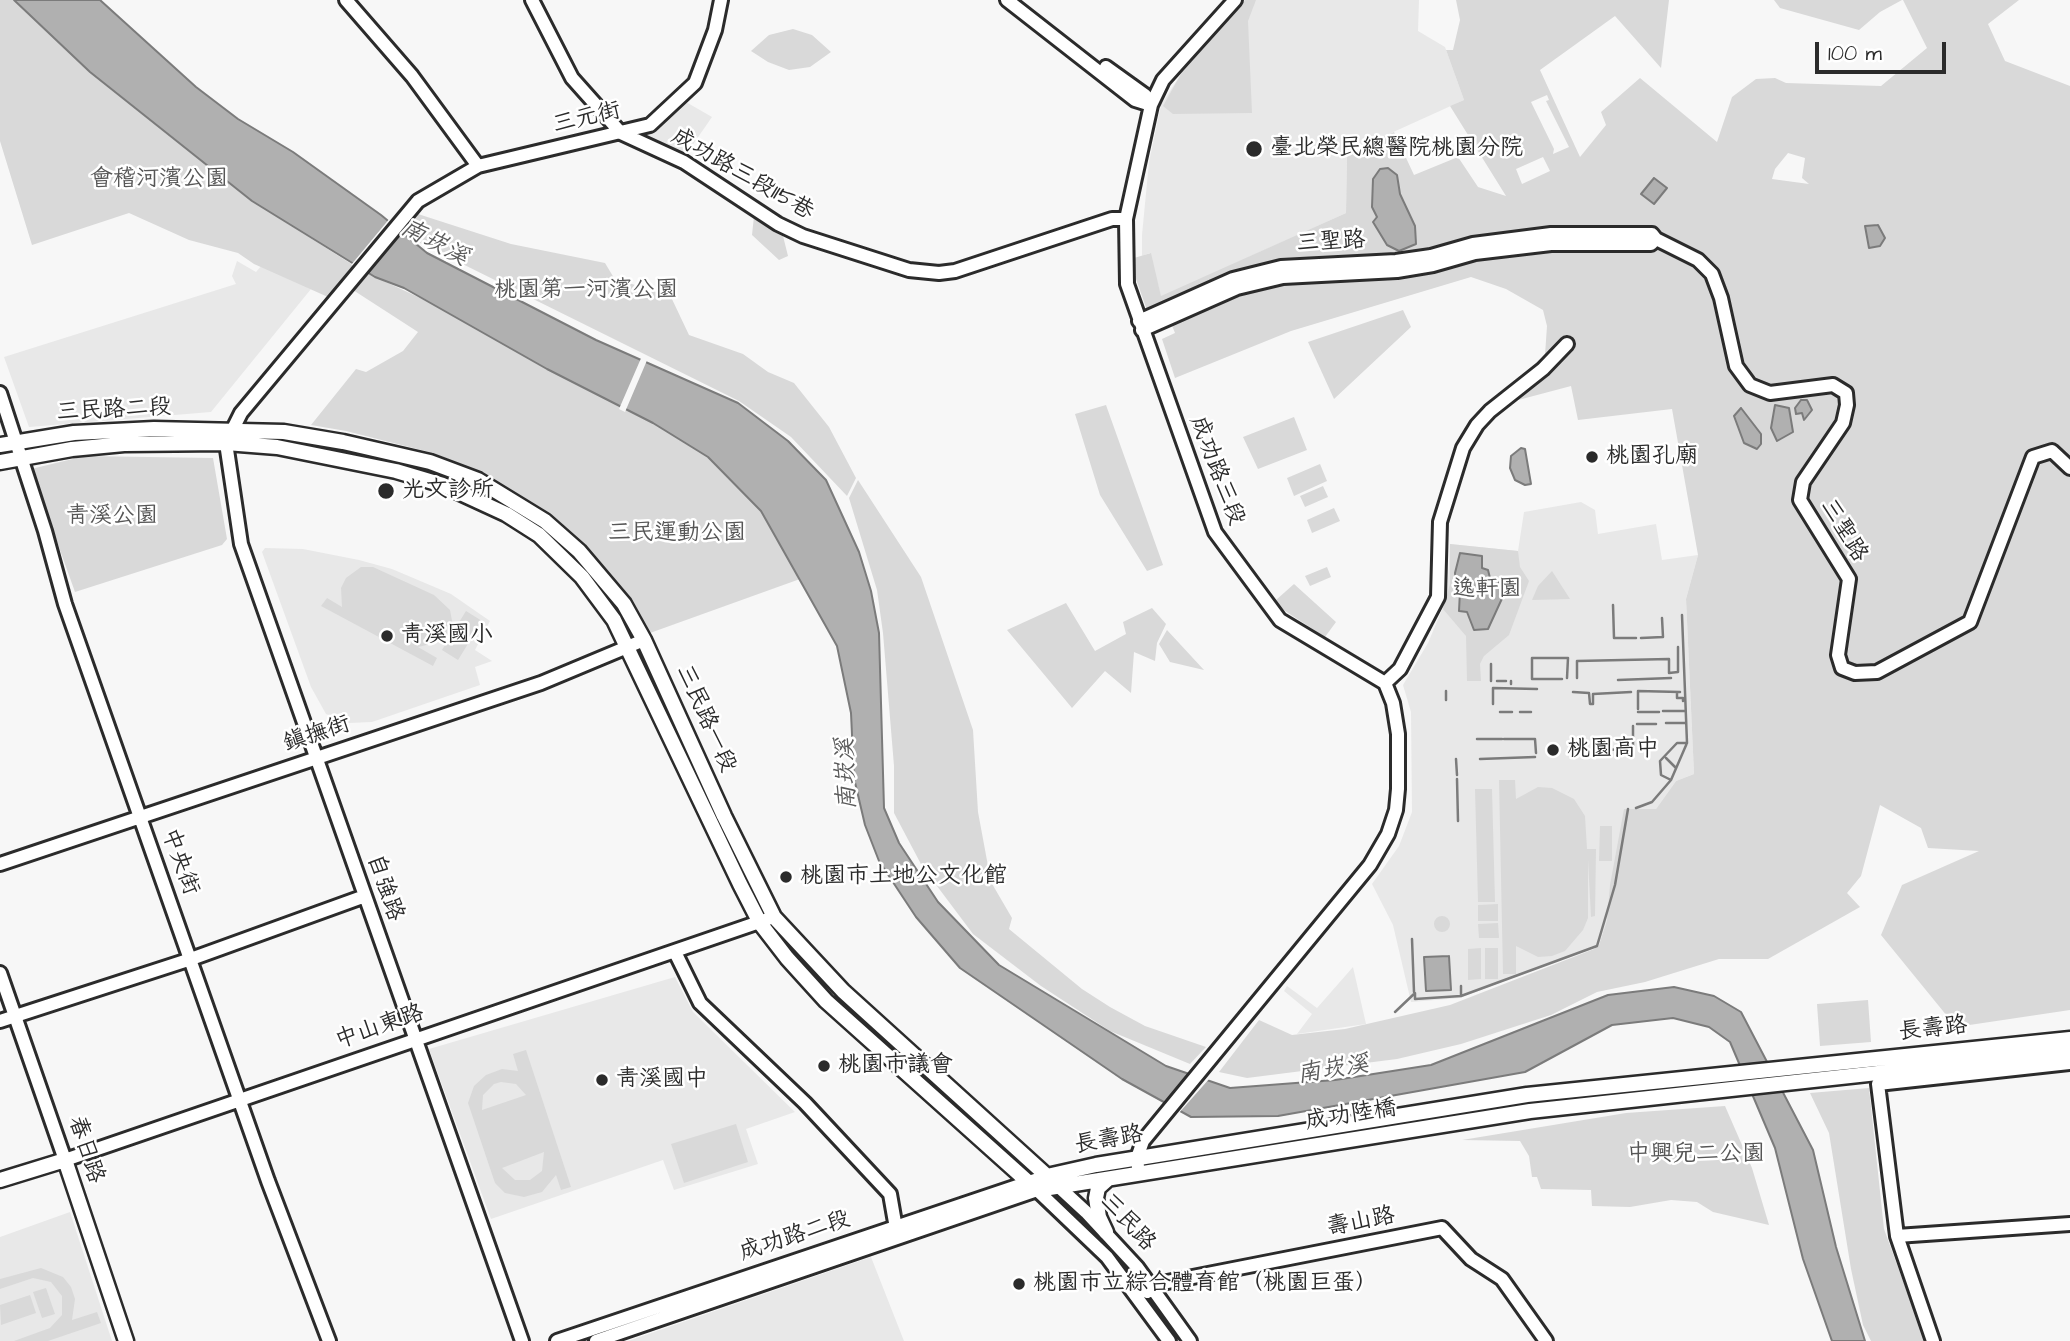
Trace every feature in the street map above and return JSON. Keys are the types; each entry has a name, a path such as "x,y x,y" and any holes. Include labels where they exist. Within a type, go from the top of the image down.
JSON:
{"main road":[{"name":"三民路一段","path":"228,437 284,432 430,462 478,480 545,521 579,551 624,604 645,640 724,816 767,920 1052,1181"},
{"name":"三民路二段","path":"0,445 74,433 228,437"},
{"name":"三民路二段","path":"0,462 124,444 228,437"},
{"name":"三民路一段","path":"228,437 396,471 443,485 506,514 539,535 600,597 628,645 767,920 805,979 902,1070 1033,1185"},
{"name":"長壽路","path":"1527,1095 2070,1039"},
{"name":"長壽路","path":"1530,1111 2070,1052"},
{"path":"902,1070 916,1057"},
{"name":"成功陸橋","path":"1180,1152 1527,1095"},
{"name":"成功陸橋","path":"1181,1168 1530,1111"},
{"name":"長壽路","path":"1052,1181 1137,1158 1180,1152"},
{"name":"中山東路","path":"0,1180 65,1160"},
{"name":"春日路","path":"65,1160 126,1341"},
{"name":"長壽路","path":"1052,1181 1108,1179 1181,1168"},
{"path":"1106,1231 1099,1217 1096,1198 1098,1188 1108,1179"},
{"name":"成功路二段","path":"1033,1185 1052,1181"}],"street":[{"path":"346,0 412,76 478,166"},
{"path":"532,0 572,78 621,133"},
{"name":"三元街","path":"228,437 288,355 418,201 478,166 650,125 692,89 715,30 722,0"},
{"path":"1007,0 1135,100 1151,104"},
{"path":"1016,0 1145,95 1151,104"},
{"name":"成功路三段","path":"1235,0 1163,80 1151,104 1126,219 1127,284 1214,532 1239,569 1280,620 1385,683"},
{"name":"成功路三段115巷","path":"621,133 684,162 778,224 814,240 909,270 955,271 1077,229 1112,219 1126,219"},
{"name":"三聖路","path":"1141,326 1237,288 1283,277 1397,271 1433,265 1475,253 1551,244 1650,244 1656,239 1698,260 1712,274 1721,298 1736,366 1750,385 1770,393 1833,385 1846,393 1847,405 1843,423 1803,482 1800,500 1849,579 1838,642 1842,668 1855,673 1877,671 1970,622 2033,457 2052,451 2070,468"},
{"path":"1139,1175 1137,1158 1143,1141 1361,877 1385,841 1396,810 1398,734 1393,703 1385,683 1400,669 1438,597 1440,522 1463,448 1477,425 1490,411 1544,369 1567,344"},
{"name":"中央街","path":"0,393 65,604 268,1181 329,1341"},
{"name":"自強路","path":"228,437 241,544 522,1341"},
{"name":"鎮撫街","path":"0,864 541,683 645,640"},
{"path":"0,1021 191,959 365,896"},
{"name":"中山東路","path":"65,1160 767,920"},
{"path":"675,952 700,1003 805,1103 890,1194 897,1233"},
{"name":"春日路","path":"0,972 65,1160"},
{"name":"長壽路","path":"1897,1237 1878,1084 2070,1063"},
{"name":"三民路","path":"1052,1181 1106,1231 1154,1287 1190,1341"},
{"name":"成功路二段","path":"557,1341 593,1337 640,1318 1033,1185"},
{"name":"三民路","path":"1033,1185 1083,1231 1140,1297 1170,1341"},
{"path":"1933,1341 1897,1237 2070,1225"},
{"name":"壽山路","path":"1140,1297 1162,1283 1443,1228 1471,1259 1502,1279 1546,1341"}],"shaded area":[{"path":"14,0 100,0 196,87 238,119 293,152 381,215 427,253 596,340 738,403 788,441 826,480 859,552 871,591 879,633 884,808 899,843 938,902 999,965 1166,1066 1230,1088 1335,1080 1431,1065 1608,995 1674,987 1714,996 1741,1012 1813,1150 1836,1247 1865,1341 1832,1341 1803,1259 1775,1148 1730,1042 1709,1027 1673,1018 1612,1025 1525,1072 1278,1116 1191,1117 1122,1079 960,968 916,917 879,861 865,825 854,778 851,713 837,646 761,511 708,457 653,423 547,369 404,288 375,277 252,201 90,72"},
{"name":"臺北榮民總醫院桃園分院","path":"1245,0 1419,0 1418,31 1445,47 1464,100 1347,153 1346,213 1161,297 1150,253 1142,256 1142,235 1149,162 1161,105 1181,74"},
{"path":"686,102 712,117 685,156 635,136 654,132"},
{"path":"1388,168 1397,175 1400,194 1415,226 1416,244 1399,251 1387,245 1373,222 1377,217 1372,207 1373,179 1380,169"},
{"path":"1654,178 1667,188 1654,204 1641,194"},
{"path":"1878,225 1885,238 1880,246 1869,248 1865,226"},
{"path":"237,261 256,272 262,265 311,289 211,412 29,427 4,357 236,284 232,276"},
{"path":"1801,400 1807,400 1812,410 1804,420 1802,413 1796,414 1795,408"},
{"path":"1775,405 1789,408 1793,432 1777,441 1771,428"},
{"path":"1741,408 1761,434 1761,444 1757,449 1744,443 1734,416"},
{"path":"1521,448 1525,449 1531,484 1525,485 1515,480 1510,468 1511,456"},
{"name":"桃園高中","path":"1581,502 1595,510 1598,534 1656,524 1662,560 1698,555 1686,599 1694,774 1676,781 1656,809 1607,920 1599,945 1460,998 1411,1002 1393,925 1372,884 1399,846 1412,812 1411,712 1403,685 1428,643 1447,598 1450,544 1518,551 1524,512"},
{"name":"青溪國小","path":"265,548 303,549 359,560 392,569 451,594 490,621 475,650 492,661 475,667 480,685 372,722 349,723 326,714 311,687 262,552"},
{"path":"1460,553 1482,556 1482,568 1488,570 1490,578 1497,579 1505,592 1488,629 1474,630 1467,612 1459,611 1460,591 1456,586 1455,573"},
{"path":"1449,956 1451,990 1426,991 1424,957"},
{"path":"1353,967 1366,1024 1297,1034 1312,1014 1284,991 1287,986 1317,1008"},
{"name":"青溪國中","path":"675,977 693,1012 795,1112 746,1129 758,1164 674,1190 663,1160 491,1219 429,1049"},
{"path":"70,1212 112,1341 0,1341 0,1237"},
{"path":"871,1257 904,1341 628,1341 706,1314"}],"green space":[{"name":"會稽河濱公園","path":"0,0 14,0 90,72 252,201 353,265 328,297 254,264 238,253 189,240 129,213 32,245 0,141"},
{"path":"1245,0 1256,0 1248,21 1252,113 1173,114 1163,106 1181,74"},
{"path":"1456,0 1669,0 1661,68 1615,16 1540,70 1580,157 1606,125 1601,112 1640,78 1717,142 1732,97 1756,79 1775,78 1786,83 1881,86 1927,48 1903,0 2019,0 1988,24 2005,61 2070,86 2070,1010 1956,1027 1881,935 1902,885 1979,851 1928,848 1921,828 1880,805 1861,876 1847,893 1860,907 1768,959 1719,959 1645,982 1597,992 1551,1015 1461,1044 1397,1059 1247,1078 1219,1072 1259,1020 1292,1035 1345,1029 1450,1005 1594,949 1599,945 1607,920 1610,885 1624,809 1656,809 1676,781 1694,774 1686,599 1698,555 1672,409 1578,420 1571,386 1507,403 1500,394 1545,355 1547,326 1543,310 1506,289 1471,277 1291,331 1175,378 1162,339 1175,333 1165,308 1148,313 1136,279 1134,258 1151,253 1161,296 1346,213 1347,153 1394,132 1414,175 1458,157 1478,187 1506,196 1450,106 1464,100 1446,50 1453,50 1460,20","holes":["1547,95 1549,100 1546,101 1569,147 1553,154 1554,149 1531,102","1788,153 1805,158 1802,178 1809,184 1772,179 1775,169","1543,157 1550,171 1522,184 1516,169"]},
{"path":"1774,0 1902,0 1880,12 1859,30 1780,8"},
{"path":"793,29 812,35 831,52 810,67 789,70 768,62 751,51 769,35"},
{"name":"桃園第一河濱公園","path":"418,214 511,244 605,263 614,278 671,297 689,335 743,354 768,372 794,383 829,427 856,478 847,496 791,437 739,401 406,236"},
{"path":"754,216 782,232 788,256 779,260 752,235"},
{"name":"三民運動公園","path":"367,273 454,314 547,369 653,423 708,457 761,511 800,579 650,633 632,599 585,545 550,513 481,472 433,453 311,425 356,369 366,372 403,351 418,332 353,290"},
{"path":"1403,310 1411,327 1334,399 1308,342"},
{"path":"1106,405 1163,565 1147,571 1100,495 1075,414"},
{"path":"1294,417 1307,450 1258,469 1243,437"},
{"name":"青溪公園","path":"85,456 213,458 227,539 222,545 75,592 31,469"},
{"path":"1320,464 1327,481 1294,496 1287,478"},
{"path":"858,480 921,577 973,730 978,812 991,882 1012,918 1009,929 1082,989 1110,1007 1145,1026 1206,1047 1190,1064 1110,1031 1041,986 973,934 922,866 894,813 894,766 877,590 849,498"},
{"path":"1323,486 1328,497 1305,507 1300,496"},
{"path":"1334,508 1340,521 1312,533 1307,520"},
{"name":"逸軒園","path":"1450,544 1518,551 1520,567 1529,581 1509,635 1484,656 1480,664 1481,681 1467,681 1466,636 1443,609 1450,584"},
{"path":"361,567 373,567 434,595 450,610 453,626 443,641 418,647 437,658 433,666 321,606 327,598 342,607 341,588 346,578"},
{"path":"1327,567 1331,577 1310,586 1305,576"},
{"path":"1552,571 1570,599 1532,600 1538,586"},
{"path":"1294,584 1336,622 1325,637 1282,609 1276,600"},
{"path":"1066,603 1095,651 1126,634 1123,622 1152,608 1166,624 1157,643 1155,661 1134,652 1131,693 1105,671 1072,708 1007,630"},
{"path":"466,611 482,621 458,660 442,650"},
{"path":"1167,630 1204,670 1170,662 1159,644"},
{"path":"1499,780 1515,780 1516,799 1538,787 1552,788 1574,799 1585,816 1587,849 1596,849 1595,916 1591,917 1588,860 1588,918 1583,930 1565,951 1552,956 1538,957 1516,946 1516,974 1503,974"},
{"path":"1475,789 1492,789 1495,902 1478,902"},
{"path":"1600,826 1612,826 1612,861 1599,861"},
{"path":"1498,904 1498,921 1478,921 1478,905"},
{"path":"1442,916 1450,924 1442,932 1434,924"},
{"path":"1498,923 1499,938 1479,938 1478,924"},
{"path":"1481,948 1481,979 1468,980 1468,949"},
{"path":"1485,948 1498,948 1498,979 1485,979"},
{"path":"1868,1000 1871,1042 1820,1046 1817,1004"},
{"path":"526,1050 571,1187 561,1190 556,1175 542,1192 524,1197 505,1193 495,1183 468,1103 474,1086 486,1075 502,1069 518,1071 513,1054","holes":["494,1084 516,1084 526,1095 482,1110 483,1095","544,1152 542,1171 530,1180 515,1180 502,1168"]},
{"path":"1869,1088 1884,1229 1925,1341 1871,1341 1863,1325 1829,1133 1810,1093"},
{"name":"中興兒二公園","path":"1725,1106 1752,1168 1769,1225 1713,1212 1697,1202 1671,1200 1630,1207 1592,1206 1591,1190 1541,1189 1537,1177 1532,1177 1529,1156 1520,1141 1462,1140 1626,1113"},
{"path":"736,1124 748,1162 684,1183 671,1144"},
{"path":"41,1268 63,1277 71,1287 75,1299 72,1320 97,1312 101,1323 48,1341 14,1341 50,1328 62,1315 62,1296 51,1282 33,1278 0,1289 0,1279"},
{"path":"46,1288 55,1314 42,1318 33,1292"},
{"path":"30,1295 36,1313 1,1325 0,1305"}],"pier":[{"path":"390,218 404,229 368,272 351,265"},
{"path":"642,356 648,358 625,412 619,409"},
{"path":"1191,1071 1210,1078 1178,1114 1162,1105"}],"waterway":[{"path":"1613,605 1614,638 1636,638"},
{"path":"1636,808 1652,802 1671,780 1687,743 1682,615"},
{"path":"1641,638 1663,637 1662,618"},
{"path":"1577,678 1577,661 1669,659 1669,673 1678,672 1678,647"},
{"path":"1562,679 1532,679 1532,658 1568,658 1567,678"},
{"path":"1491,664 1491,681"},
{"path":"1618,680 1671,678"},
{"path":"1497,681 1506,681"},
{"path":"1493,704 1493,688 1537,689"},
{"path":"1446,691 1446,700"},
{"path":"1638,709 1638,691 1680,692"},
{"path":"1573,692 1589,693 1590,704 1593,704 1593,694 1631,692"},
{"path":"1677,693 1677,698 1683,698 1683,701"},
{"path":"1663,711 1684,711"},
{"path":"1500,712 1512,712"},
{"path":"1520,712 1531,712"},
{"path":"1638,712 1659,712"},
{"path":"1666,723 1686,723"},
{"path":"1637,724 1656,724"},
{"path":"1633,726 1633,746"},
{"path":"1477,739 1502,739"},
{"path":"1504,739 1535,739 1536,753"},
{"path":"1671,780 1661,775 1660,761 1677,743 1687,743"},
{"path":"1575,751 1630,749"},
{"path":"1480,759 1535,757"},
{"path":"1666,758 1676,768"},
{"path":"1456,759 1457,775"},
{"path":"1457,779 1458,821"},
{"path":"1395,1012 1415,993 1415,999 1461,996 1597,946 1615,885 1628,809"},
{"path":"1412,939 1414,992"},
{"path":"1461,986 1461,996"}],"place":[{"name":"臺北榮民總醫院桃園分院","path":"1254,149"},
{"name":"桃園孔廟","path":"1592,457"},
{"name":"光文診所","path":"386,491"},
{"name":"青溪國小","path":"387,636"},
{"name":"桃園高中","path":"1553,750"},
{"name":"桃園市土地公文化館","path":"786,877"},
{"name":"桃園市議會","path":"824,1066"},
{"name":"青溪國中","path":"602,1080"},
{"name":"桃園市立綜合體育館（桃園巨蛋）","path":"1019,1284"}],"water label":[{"name":"南崁溪","path":"434,244"},
{"name":"南崁溪","path":"848,774"},
{"name":"南崁溪","path":"1333,1071"}]}
